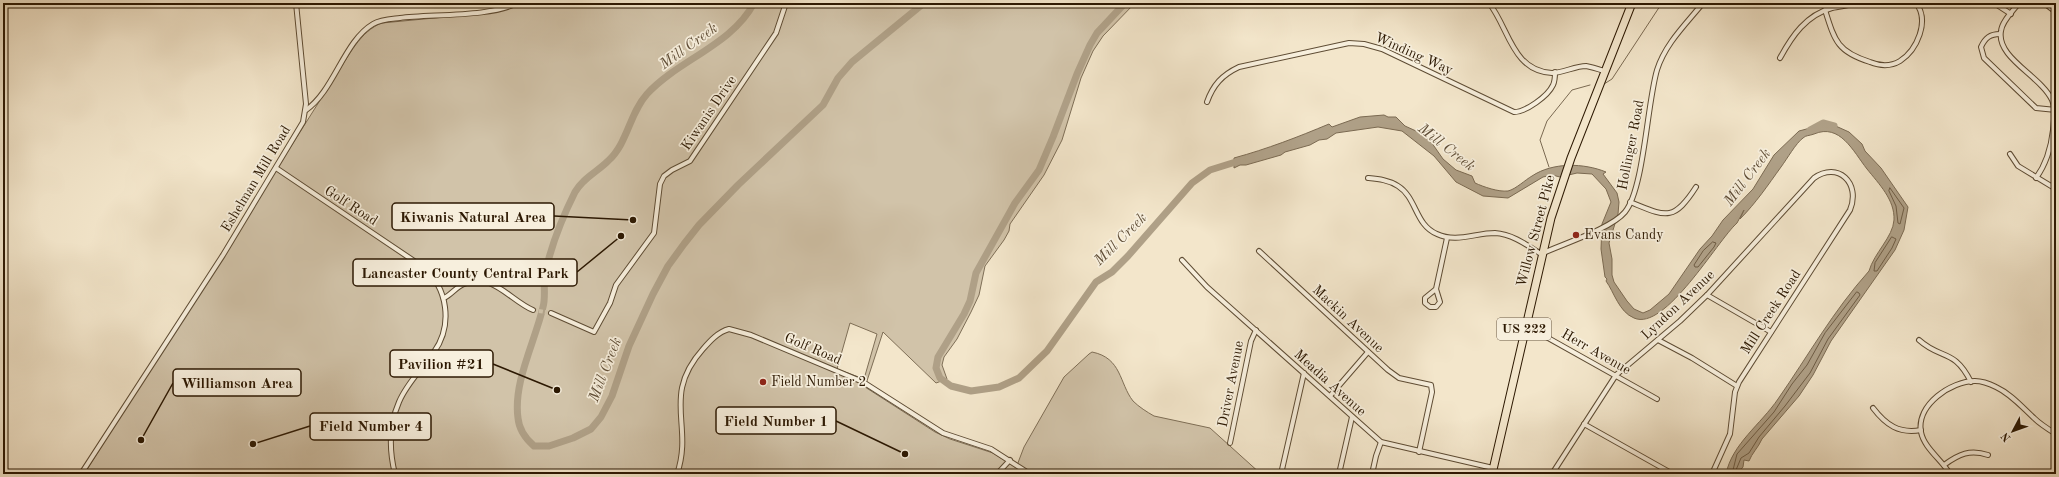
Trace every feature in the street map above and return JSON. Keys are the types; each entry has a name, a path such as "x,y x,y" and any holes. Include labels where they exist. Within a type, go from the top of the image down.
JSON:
{"highway":[{"name":"Willow Street Pike","path":"1492,471 1542,254 1561,184 1604,71 1632,3"}],"street":[{"path":"296,3 306,110"},
{"name":"Eshelman Mill Road","path":"81,474 223,255 303,122 306,110 315,103 361,34 375,22 405,17 498,10 517,3"},
{"name":"Kiwanis Drive","path":"551,313 594,332 610,303 616,285 654,233 660,184 664,176 690,161 776,33 786,3"},
{"path":"1489,3 1522,60 1540,71 1555,72 1584,66 1604,71"},
{"name":"Hollinger Road","path":"1542,254 1594,231 1618,218 1625,212 1630,202 1638,176 1647,119 1660,63 1672,40 1703,3"},
{"path":"1780,58 1799,28 1808,19 1825,10 1857,3"},
{"path":"1825,10 1834,36 1844,51 1853,56 1882,66 1900,61 1911,50 1920,34 1923,18 1916,3"},
{"path":"1994,3 2011,14"},
{"path":"2019,3 2003,26 2000,34 2001,42 2006,52 2043,87 2052,100 2055,110 2048,159 2036,178"},
{"path":"2044,3 2056,12"},
{"path":"2000,34 1993,34 1984,40 1981,47 1984,58 2036,108 2055,110"},
{"name":"Winding Way","path":"1207,102 1214,85 1228,73 1239,67 1349,43 1364,44 1382,49 1514,112 1527,109 1546,94 1554,84 1555,72"},
{"path":"2010,154 2018,166 2056,189"},
{"name":"Golf Road","path":"276,168 423,267 433,277 444,298 445,324 441,339 434,352 408,384 394,416 390,446 395,474"},
{"name":"Lyndon Avenue","path":"1554,473 1615,376 1680,321 1707,295 1814,178 1824,173 1837,174"},
{"name":"Mill Creek Road","path":"1712,474 1730,434 1737,386 1852,206 1854,194 1851,184 1844,176 1837,174"},
{"path":"1368,178 1387,181 1398,186 1408,195 1418,217 1426,227 1436,234 1447,238 1461,238 1487,233 1503,234 1518,239 1542,254"},
{"path":"1630,202 1658,214 1668,214 1679,208 1696,186"},
{"path":"1436,289 1425,298 1425,303 1430,307 1436,307 1440,302 1436,289 1447,238"},
{"name":"Mackin Avenue","path":"1259,251 1396,376 1432,387 1419,452"},
{"name":"Meadia Avenue","path":"1182,260 1207,287 1381,442 1492,471"},
{"path":"444,298 464,284 472,281 482,282 496,286 533,310"},
{"path":"1707,295 1771,332"},
{"name":"Herr Avenue","path":"1525,325 1657,399"},
{"name":"Golf Road","path":"678,474 683,444 679,403 682,384 687,372 696,358 718,335 729,329 751,335 863,382 943,433 991,449 1030,474"},
{"name":"Driver Avenue","path":"1230,443 1251,341 1256,330"},
{"path":"1658,340 1692,358 1737,386"},
{"path":"1919,340 1928,348 1957,360 1971,382"},
{"path":"1330,396 1368,352"},
{"path":"1281,474 1304,373"},
{"path":"1950,474 1925,442 1921,430 1922,415 1925,407 1932,400 1962,383 1984,382 2005,392 2040,424 2056,434"},
{"path":"1872,408 1888,425 1898,430 1921,430"},
{"path":"1339,474 1352,417"},
{"path":"1584,424 1673,474"},
{"path":"1372,474 1381,442"},
{"path":"1944,465 1960,454 1967,452 1974,451 1988,455"},
{"path":"997,474 1010,460"}],"shaded area":[{"path":"522,3 1135,3 1103,36 1093,51 1081,78 1062,140 1044,175 1010,224 1009,231 1004,240 985,266 979,295 957,339 944,357 942,365 947,379 936,383 883,332 865,387 935,432 950,439 993,453 1016,468 1024,447 1064,377 1092,352 1102,355 1114,365 1128,394 1140,407 1154,416 1210,428 1261,474 84,474 350,52 361,38 374,27 382,23 497,12","holes":["850,323 877,334 864,379 837,369"]}],"water":[{"name":"Mill Creek","path":"1384,115 1388,117 1396,117 1405,126 1427,136 1443,159 1456,170 1472,176 1475,183 1491,189 1508,191 1540,171 1559,166 1569,165 1588,167 1606,172 1603,174 1617,193 1619,202 1618,214 1609,243 1612,259 1612,275 1614,282 1627,301 1634,309 1643,313 1650,310 1669,294 1700,249 1712,236 1723,220 1753,189 1774,155 1799,131 1829,123 1849,132 1862,144 1865,151 1881,168 1908,207 1904,230 1895,250 1831,341 1813,375 1799,396 1762,439 1749,461 1744,460 1743,467 1737,474 1726,474 1734,453 1778,399 1832,318 1869,271 1871,264 1887,239 1893,226 1894,213 1889,199 1881,186 1851,147 1839,135 1831,132 1823,132 1806,136 1800,140 1757,200 1740,219 1744,210 1737,223 1690,282 1675,299 1660,312 1647,319 1634,318 1624,311 1606,281 1607,279 1605,277 1601,249 1602,224 1611,202 1606,189 1592,174 1577,173 1560,177 1552,175 1543,177 1508,198 1483,196 1456,182 1434,156 1402,131 1378,127 1336,133 1327,139 1319,140 1310,145 1285,152 1281,155 1246,165 1240,165 1234,168 1234,158 1258,151 1329,124 1332,127 1360,117"}],"waterway":[{"name":"Mill Creek","path":"754,3 744,18 732,30 719,41 674,71 647,94 636,110 615,154 604,165 590,175 575,192 561,222 550,253 545,274 543,307 519,390 517,404 520,426 523,434 534,446 549,446 573,438 591,429 601,417 612,396 629,346 653,294 668,266 684,244 699,225 738,185 823,105 838,78 852,62 924,3"},
{"name":"Mill Creek","path":"1125,3 1097,33 1090,45 1039,170 1015,203 976,273 970,301 964,314 938,357 936,368 940,378 951,386 971,391 999,387 1019,378 1047,351 1096,282 1112,272 1128,256 1192,183 1210,170 1242,160"},
{"path":"1604,84 1612,79 1662,3"},
{"path":"1549,167 1540,140 1547,121 1572,90 1590,85"},
{"name":"Mill Creek","path":"1810,130 1823,123 1834,126"}],"tunnel":[{"path":"533,310 551,313"}],"place":[{"name":"Kiwanis Natural Area","path":"633,220"},
{"name":"Evans Candy","path":"1576,235"},
{"name":"Lancaster County Central Park","path":"621,236"},
{"name":"Field Number 2","path":"763,382"},
{"name":"Pavilion #21","path":"557,390"},
{"name":"Williamson Area","path":"141,440"},
{"name":"Field Number 4","path":"253,444"},
{"name":"Field Number 1","path":"905,454"}]}
